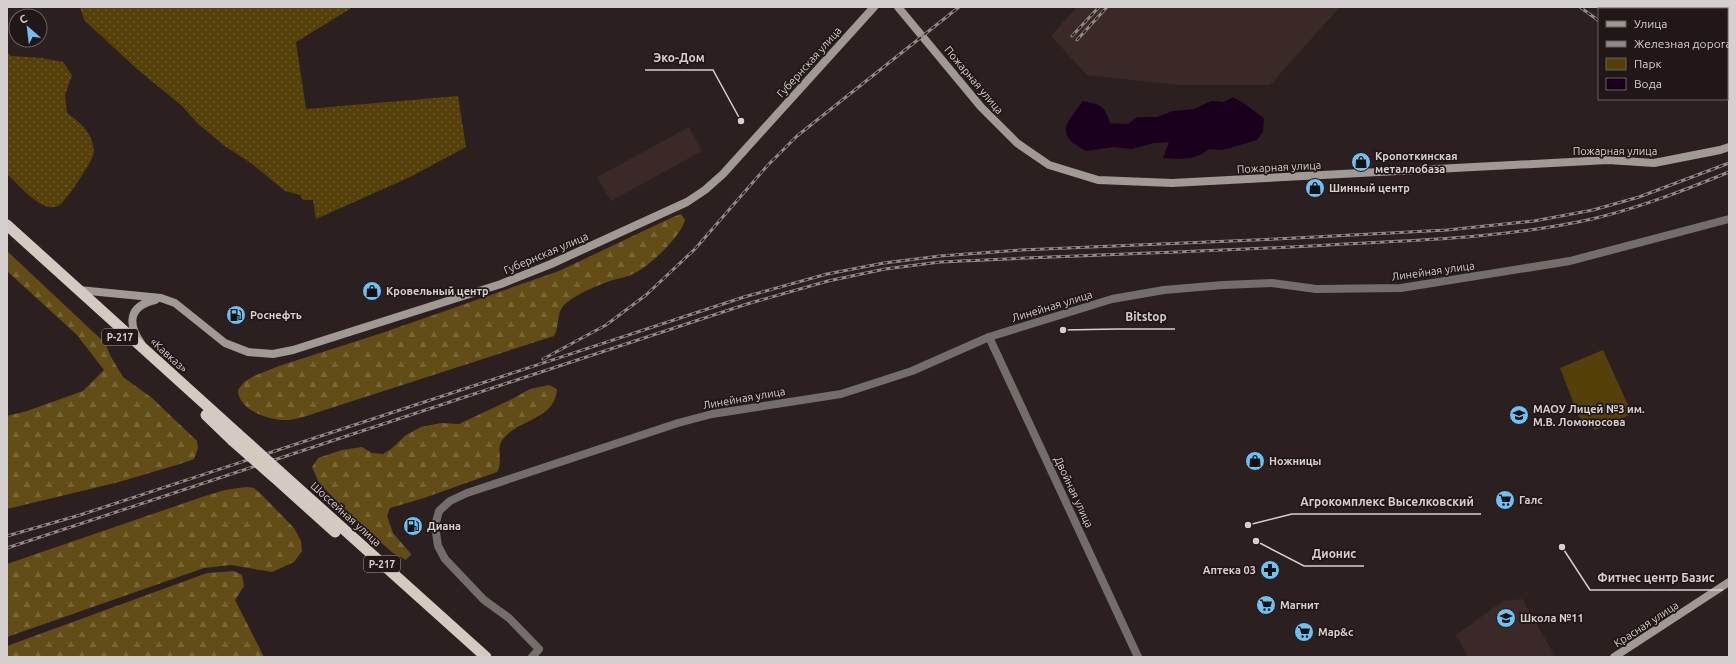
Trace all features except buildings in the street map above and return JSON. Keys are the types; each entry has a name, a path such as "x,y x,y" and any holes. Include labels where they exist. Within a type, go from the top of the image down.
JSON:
{"highway":[{"name":"«Кавказ»","path":"7,225 148,352 236,437"},
{"name":"«Кавказ»","path":"7,234 276,474"},
{"name":"Шоссейная улица","path":"276,474 477,657"},
{"name":"Шоссейная улица","path":"276,474 486,657"}],"main road":[{"name":"Губернская улица","path":"79,290 161,298 175,303 225,343 248,352 273,354 293,350 501,284 687,202 705,190 723,174 874,7"},
{"name":"Пожарная улица","path":"898,7 981,107 1017,143 1049,165 1098,180 1172,183 1600,161 1654,163 1720,150 1729,146"},
{"path":"148,352 134,329 133,314 138,307 145,302 161,298"},
{"name":"Красная улица","path":"1614,657 1729,582"}],"street":[{"name":"Линейная улица","path":"532,657 539,649 509,618 484,600 445,559 438,546 434,526 439,511 450,501 468,493 678,423 712,414 841,394 912,371 989,337 1112,299 1164,290 1272,283 1316,289 1401,288 1570,261 1729,219"},
{"name":"Двойная улица","path":"989,337 1138,657"}],"shaded area":[{"path":"1077,7 1340,7 1270,85 1178,85 1087,75 1051,36"},
{"path":"689,127 702,151 611,201 597,177"},
{"name":"Школа №11","path":"1522,599 1554,654 1550,657 1468,657 1456,635 1503,601"}],"green space":[{"path":"80,7 353,7 296,42 306,109 458,96 466,147 410,177 316,219 313,200 303,200 300,195 285,191 251,163 226,147 197,123 182,106 137,69 84,20"},
{"path":"7,52 11,56 42,58 63,62 72,75 65,95 67,113 89,134 94,152 90,162 75,187 60,205 56,207 50,207 38,202 27,194 7,174"},
{"path":"681,214 685,220 682,227 664,250 647,265 631,275 587,290 564,305 560,312 554,336 293,419 272,419 256,413 249,409 239,397 238,390 244,382 254,376 279,366 382,333 559,271"},
{"path":"7,251 105,343 111,357 123,377 152,398 197,441 198,448 194,459 119,482 7,509 7,416 27,411 83,391 104,370 77,335 7,271"},
{"path":"1603,350 1632,414 1595,430 1579,417 1560,368"},
{"path":"549,385 557,389 555,399 544,413 510,432 503,439 500,447 500,464 497,472 424,498 390,508 387,516 393,533 411,554 406,560 393,553 349,514 319,483 312,467 318,458 342,450 362,447 372,453 383,454 391,449 406,435 421,427 441,423 459,424 530,389"},
{"path":"246,487 254,488 294,528 301,541 302,551 294,562 272,572 231,565 204,568 7,637 7,564 205,496 225,490"},
{"path":"234,571 242,575 244,586 235,600 264,657 7,657 7,646 207,573"}],"water":[{"path":"1233,97 1264,118 1263,132 1257,140 1223,150 1209,149 1198,156 1182,159 1163,158 1169,142 1154,143 1132,149 1113,147 1086,151 1070,140 1067,135 1066,130 1069,120 1083,101 1098,105 1104,109 1110,123 1128,124 1137,117 1157,117 1173,111 1194,109 1211,101 1224,102"}],"railway":[{"path":"543,359 606,325 646,295 695,249 767,166 797,136 959,7"},
{"path":"1072,36 1099,7"},
{"path":"1077,40 1107,7"},
{"path":"1580,7 1598,20"},
{"path":"1703,7 1708,8"},
{"path":"7,536 80,515 744,297 827,274 884,263 940,256 1021,250 1447,230 1534,221 1593,210 1639,197 1729,163"},
{"path":"7,548 747,304 828,281 885,269 940,262 1294,247 1500,234 1562,225 1610,215 1662,198 1729,172"}],"place":[{"name":"Эко-Дом","path":"741,121"},
{"name":"Кропоткинская металлобаза","path":"1361,162"},
{"name":"Шинный центр","path":"1315,188"},
{"name":"Кровельный центр","path":"372,291"},
{"name":"Роснефть","path":"236,315"},
{"name":"Bitstop","path":"1063,330"},
{"name":"МАОУ Лицей №3 им. М.В. Ломоносова","path":"1519,415"},
{"name":"Ножницы","path":"1255,461"},
{"name":"Галс","path":"1505,500"},
{"name":"Агрокомплекс Выселковский","path":"1248,525"},
{"name":"Диана","path":"413,526"},
{"name":"Дионис","path":"1256,541"},
{"name":"Фитнес центр Базис","path":"1562,547"},
{"name":"Аптека 03","path":"1270,570"},
{"name":"Магнит","path":"1266,605"},
{"name":"Школа №11","path":"1506,618"},
{"name":"Мар&с","path":"1304,632"}]}
